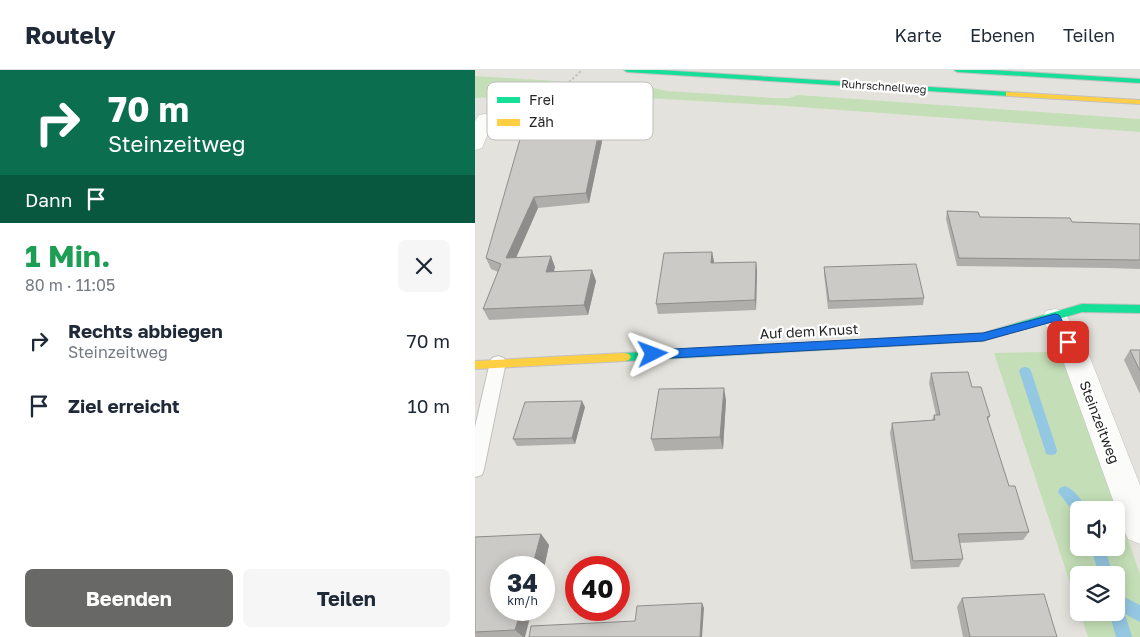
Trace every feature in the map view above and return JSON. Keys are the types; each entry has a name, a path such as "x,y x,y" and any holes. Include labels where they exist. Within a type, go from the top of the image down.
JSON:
{"main road":[{"name":"Ruhrschnellweg","path":"627,70 1140,102"},
{"path":"957,70 1140,81"},
{"name":"Auf dem Knust","path":"475,365 497,362 983,337 1055,318 1082,308 1140,309"}],"street":[{"path":"475,144 485,120"},
{"name":"Steinzeitweg","path":"1055,318 1075,355 1140,528"}],"lane":[{"path":"475,469 497,362"}],"path":[{"path":"571,82 581,70"}],"green space":[{"path":"475,76 570,82 487,82 487,97 475,98"},
{"path":"653,88 667,91 774,98 789,98 798,95 1140,119 1140,132 786,106 653,98"},
{"path":"1045,352 1058,355 1066,362 1115,501 1070,501 1070,556 1125,556 1125,531 1140,574 1140,637 1088,637 1083,621 1125,621 1125,566 1070,566 1070,583 994,353"}],"building":[{"path":"520,140 597,140 586,193 534,197 506,258 551,256 546,272 592,270 584,305 483,309 501,264 486,258"},
{"path":"947,211 978,212 980,217 1070,218 1072,222 1140,224 1140,260 959,258"},
{"path":"712,252 711,263 756,262 755,300 656,304 664,253"},
{"path":"916,264 924,298 829,301 824,267"},
{"path":"1130,350 1140,350 1140,371"},
{"path":"968,372 972,387 981,387 990,416 987,417 1009,486 1015,486 1029,532 958,534 963,559 913,561 892,423 935,420 934,415 940,415 931,373"},
{"path":"724,388 720,437 651,439 659,389"},
{"path":"582,401 572,438 513,439 525,402"},
{"path":"541,534 535,556 490,556 490,621 518,621 515,630 475,632 475,537"},
{"path":"1044,594 1057,637 970,637 962,598"},
{"path":"702,603 700,637 529,637 531,626 635,621 637,606"}],"waterway":[{"path":"1025,371 1051,450"},
{"path":"1065,492 1072,501"},
{"path":"1100,556 1103,566"},
{"path":"1125,605 1140,614"},
{"path":"1119,621 1124,637"}],"traffic: fast":[{"path":"627,70 1009,94"},
{"path":"957,70 1140,81"},
{"path":"625,357 983,337 1082,308 1140,309"}],"traffic: slow":[{"path":"1009,94 1140,102"},
{"path":"475,365 625,357"}],"route":[{"path":"653,354 983,337 1055,318 1068,342"}]}
